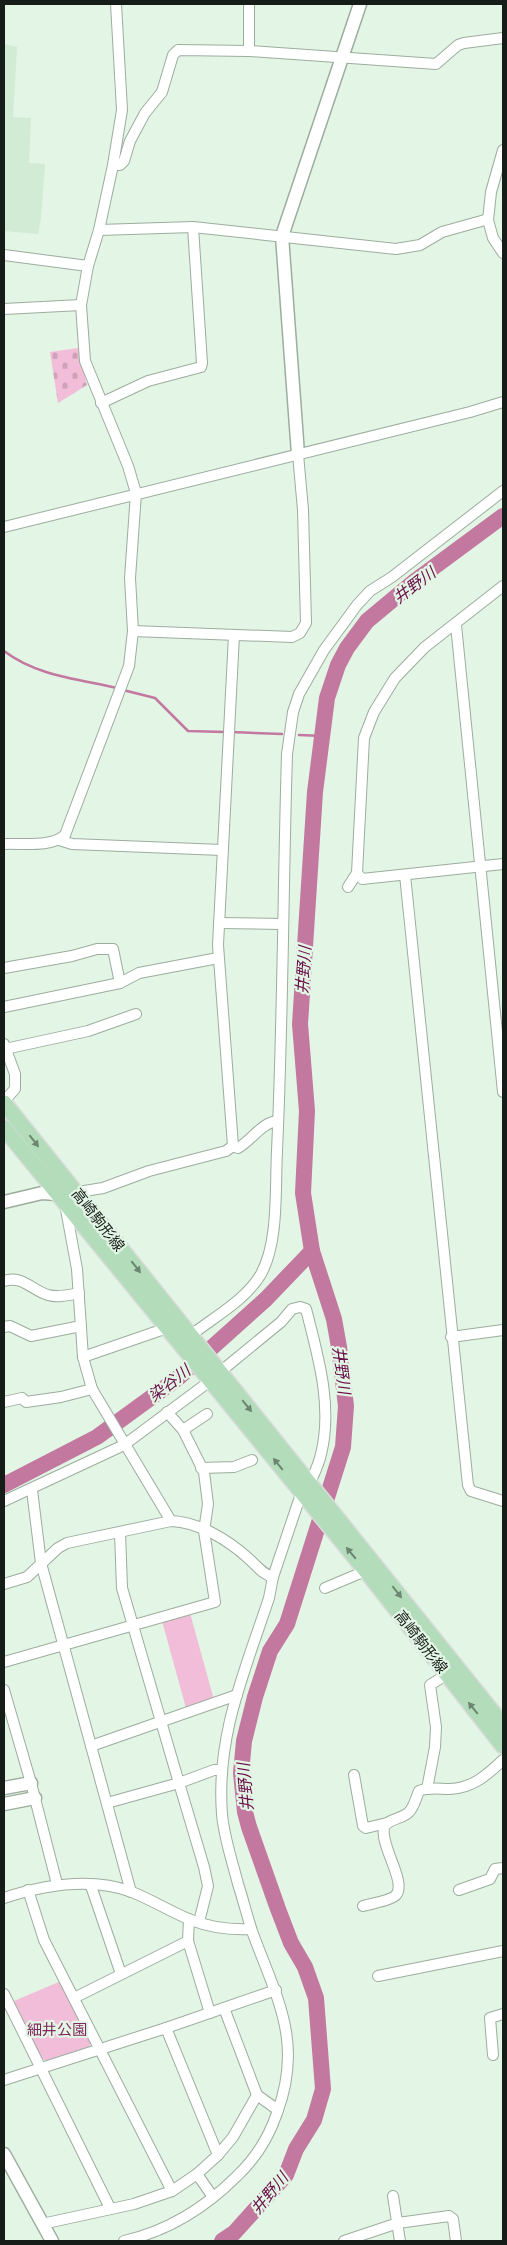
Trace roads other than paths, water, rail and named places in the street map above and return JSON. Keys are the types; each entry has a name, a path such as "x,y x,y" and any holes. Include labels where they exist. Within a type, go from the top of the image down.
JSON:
{"main road":[{"name":"高崎駒形線","path":"4,1102 78,1193 188,1340"},
{"name":"高崎駒形線","path":"4,1128 166,1328 188,1340"},
{"path":"188,1340 309,1492"},
{"name":"高崎駒形線","path":"309,1492 503,1725"},
{"name":"高崎駒形線","path":"371,1568 446,1675 503,1746"}],"street":[{"path":"4,844 51,842 59,840 65,835 129,666 133,631 130,578 136,493 128,466 85,361 81,305 88,266 99,230 113,165 122,110 116,4"},
{"path":"249,4 249,51"},
{"path":"133,631 292,637 300,633 306,623 303,510 282,236 360,4"},
{"path":"113,165 120,165 124,161 130,141 145,112 162,92 175,52 178,50 249,51 436,64 464,43 503,38"},
{"path":"502,249 493,238 488,220 491,192 503,150"},
{"path":"99,230 193,227 396,249 420,245 442,232 488,220"},
{"path":"101,403 148,382 201,367 193,227"},
{"path":"4,255 88,266"},
{"path":"4,309 81,305"},
{"path":"4,527 503,402"},
{"path":"188,1340 249,1290 261,1273 273,1234 278,1121 287,754 291,721 299,694 324,650 370,591 392,577 503,491"},
{"path":"348,888 357,874 361,766 364,738 368,724 395,678 425,647 456,625 503,586"},
{"path":"456,625 503,1092"},
{"path":"233,1146 218,958 234,635"},
{"path":"59,840 72,844 222,850"},
{"path":"357,874 362,879 503,864"},
{"path":"405,875 440,1206 451,1337 468,1485 471,1491 503,1501"},
{"path":"219,923 282,924"},
{"path":"4,968 72,956 97,949 113,949 120,983"},
{"path":"4,1007 120,983 139,973 218,958"},
{"path":"4,1102 15,1088 15,1074 4,1046 88,1031 136,1014"},
{"path":"233,1146 238,1148 244,1145 270,1121 278,1121"},
{"path":"4,1202 42,1193 60,1199 103,1188 149,1170 226,1151 233,1146"},
{"path":"60,1199 77,1269 83,1357 92,1389 171,1521"},
{"path":"4,1281 20,1280 47,1295 58,1297 79,1293"},
{"path":"4,1501 32,1490 123,1443 167,1412 281,1322 292,1309 300,1307 306,1309 318,1351 326,1414 321,1455 309,1492 273,1577 269,1598 226,1733 220,1783 225,1839 252,1929 284,2014 288,2046 286,2081 278,2110 266,2139 248,2165 213,2197 194,2211 169,2226 139,2238 124,2241"},
{"path":"4,1327 10,1326 31,1336 80,1326"},
{"path":"83,1357 166,1328"},
{"path":"451,1337 503,1330"},
{"path":"4,1402 22,1398 26,1402 53,1399 92,1389"},
{"path":"4,1662 215,1602 204,1531 208,1504 202,1468 183,1430 167,1412"},
{"path":"183,1430 207,1414"},
{"path":"202,1468 234,1467 252,1460"},
{"path":"32,1490 41,1563 131,1892"},
{"path":"4,1584 27,1576 58,1548 67,1543 171,1521 181,1522 223,1539 247,1557 264,1575 273,1577"},
{"path":"120,1532 122,1588 208,1886 188,1941 210,2013"},
{"path":"325,1588 371,1568"},
{"path":"427,1789 435,1747 436,1727 430,1685 446,1675"},
{"path":"4,1690 31,1783 57,1884"},
{"path":"91,1746 237,1695"},
{"path":"354,1775 363,1826 366,1828 403,1818 410,1812 419,1791 450,1789 474,1784 503,1760"},
{"path":"107,1803 179,1783 214,1770 222,1770"},
{"path":"4,1788 31,1783"},
{"path":"4,1804 35,1798"},
{"path":"363,1906 396,1895 399,1888 398,1878 385,1846 384,1827 387,1823"},
{"path":"459,1890 490,1879 495,1869 503,1868"},
{"path":"4,1898 28,1890 57,1884 107,1886 131,1892 194,1921 228,1928 252,1929"},
{"path":"92,1886 121,1974"},
{"path":"28,1890 44,1940 101,2048 172,2191"},
{"path":"74,1998 188,1941"},
{"path":"378,1976 503,1951"},
{"path":"4,2080 166,2028 276,1990"},
{"path":"4,1994 110,2208"},
{"path":"224,2008 257,2095 278,2110"},
{"path":"493,2055 490,2018 503,2014"},
{"path":"166,2028 218,2155"},
{"path":"42,2224 134,2204 172,2191 198,2174 218,2155 233,2137 257,2095"},
{"path":"4,2154 52,2241"},
{"path":"198,2174 213,2197"},
{"path":"394,2196 400,2241"},
{"path":"344,2241 398,2223 449,2216 453,2219 456,2241"}],"waterway":[{"name":"井野川","path":"222,2241 234,2233 286,2175 296,2149 314,2120 323,2089 316,1998 305,1967 291,1943 249,1827 245,1812 241,1773 244,1741 255,1697 270,1651 287,1624 343,1447 346,1406 339,1347 334,1319 312,1251 303,1193 307,1111 300,1024 315,792 327,698 338,665 347,648 367,621 415,581 503,516"},
{"path":"4,651 30,666 58,676 117,688"},
{"path":"123,690 155,698 188,731 225,732"},
{"path":"231,732 282,734"},
{"path":"299,735 323,736"},
{"name":"染谷川","path":"4,1485 97,1437 178,1378 266,1299 312,1251"}],"park label":[{"name":"細井公園","path":"57,2030"}]}
